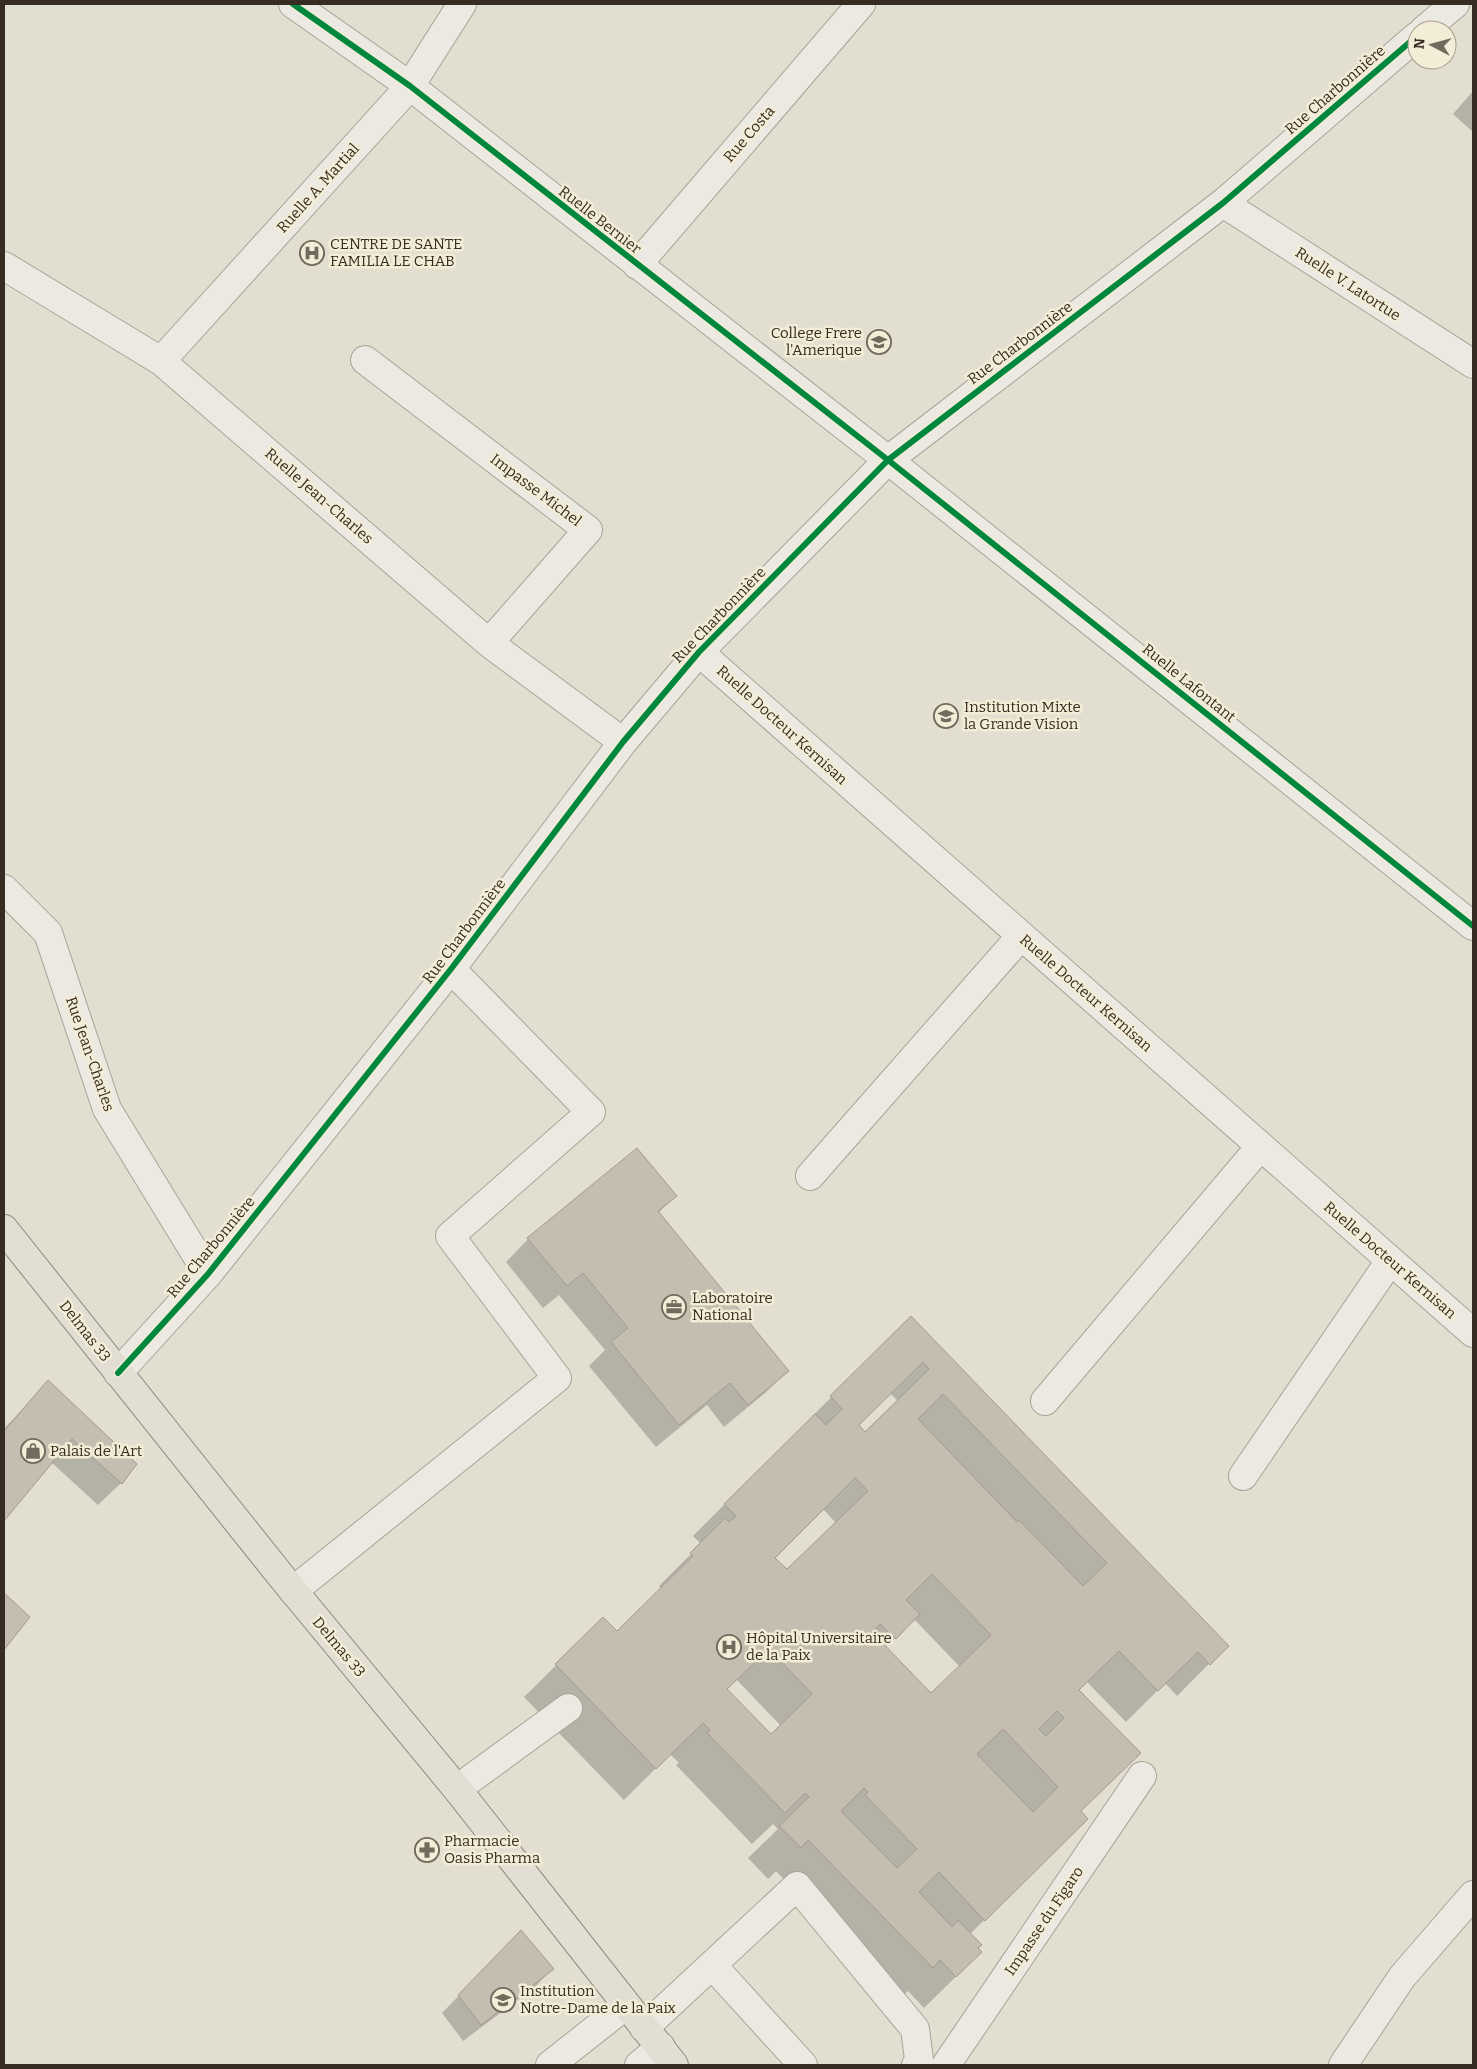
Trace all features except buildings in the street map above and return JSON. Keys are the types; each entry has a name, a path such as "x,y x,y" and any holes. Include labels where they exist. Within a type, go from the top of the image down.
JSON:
{"main road":[{"name":"Delmas 33","path":"4,1229 293,1591 457,1789 660,2047"}],"street":[{"name":"Ruelle Bernier","path":"293,4 410,86 888,460"},
{"name":"Ruelle A. Martial","path":"161,361 410,86 462,4"},
{"name":"Rue Costa","path":"637,265 861,4"},
{"path":"1436,20 1455,4"},
{"name":"Rue Charbonnière","path":"118,1373 208,1274 451,969 623,742 699,652 888,460 1222,204 1407,45"},
{"name":"Ruelle V. Latortue","path":"1222,204 1473,364"},
{"name":"Ruelle Jean-Charles","path":"4,266 161,361 489,643 623,742"},
{"name":"Impasse Michel","path":"365,360 588,530 489,643"},
{"name":"Ruelle Lafontant","path":"888,460 1473,926"},
{"name":"Ruelle Docteur Kernisan","path":"699,652 1473,1333"},
{"name":"Rue Jean-Charles","path":"4,889 48,933 107,1109 208,1274"},
{"path":"810,1176 1021,936"},
{"path":"293,1591 557,1378 450,1236 591,1112 451,969"},
{"path":"1045,1401 1260,1147"},
{"path":"1243,1476 1390,1261"},
{"path":"457,1789 568,1708"},
{"name":"Impasse du Figaro","path":"946,2065 1142,1776"},
{"path":"639,2065 660,2047 712,1964 797,1886 915,2029 920,2060 916,2065"},
{"path":"1343,2065 1402,1977 1473,1895"},
{"path":"712,1964 803,2065"},
{"path":"550,2065 626,2005"}],"cycle path":[{"path":"293,4 410,86 888,460 1473,926"},
{"path":"118,1373 208,1274 451,969 623,742 699,652 888,460 1223,203 1407,45"}],"place":[{"name":"CENTRE DE SANTE FAMILIA LE CHAB","path":"312,253"},
{"name":"College Frere l'Amerique","path":"879,342"},
{"name":"Institution Mixte la Grande Vision","path":"946,716"},
{"name":"Laboratoire National","path":"674,1307"},
{"name":"Palais de l'Art","path":"33,1451"},
{"name":"Hôpital Universitaire de la Paix","path":"729,1647"},
{"name":"Pharmacie Oasis Pharma","path":"427,1850"},
{"name":"Institution Notre-Dame de la Paix","path":"503,2000"}]}
